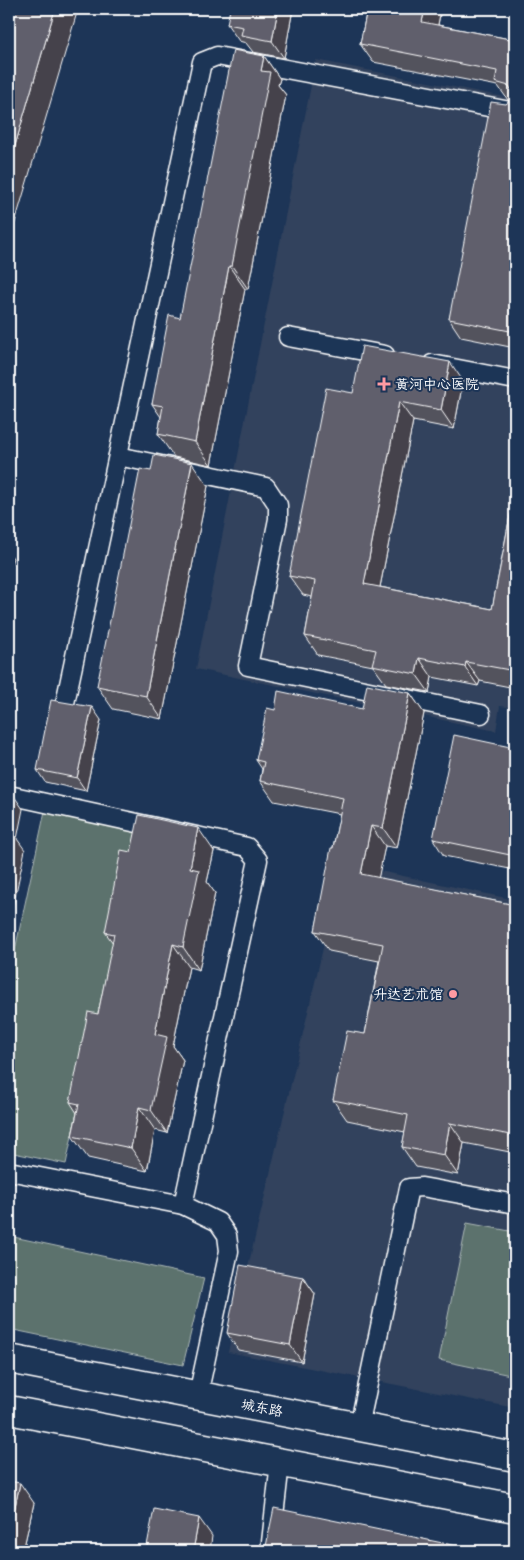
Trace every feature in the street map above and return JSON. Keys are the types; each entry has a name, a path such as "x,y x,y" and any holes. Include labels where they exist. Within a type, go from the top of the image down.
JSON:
{"main road":[{"name":"城东路","path":"9,1359 515,1457"},
{"path":"9,1410 515,1508"}],"lane":[{"path":"65,703 202,62 217,56 515,112"},
{"path":"288,337 402,358"},
{"path":"421,362 515,380"},
{"path":"118,456 266,487 278,505 278,519 248,666 481,714"},
{"path":"9,795 247,847 258,860 183,1205"},
{"path":"9,1171 183,1205 218,1222 227,1235 229,1251 198,1396"},
{"path":"359,1427 409,1188 422,1187 515,1204"},
{"path":"270,1551 280,1463"}],"shaded area":[{"name":"黄河中心医院","path":"316,60 515,99 515,708 500,706 496,731 196,669"},
{"path":"343,863 515,900 515,1408 228,1352"}],"green space":[{"path":"45,811 137,831 66,1164 9,1152 9,978"},
{"path":"467,1223 515,1232 515,1376 439,1360"},
{"path":"9,1236 204,1278 183,1365 9,1329"}],"building":[{"path":"9,9 55,9 9,166"},
{"path":"230,9 278,9 272,41 241,35 243,27 227,24"},
{"path":"367,9 425,9 422,22 515,40 515,332 449,319 491,102 506,104 513,96 512,91 509,86 495,82 497,71 360,44"},
{"path":"233,50 264,56 261,71 270,72 232,266 229,266 195,442 158,434 163,406 152,404 169,315 180,318"},
{"path":"362,346 450,362 441,410 399,402 364,584 492,609 515,490 515,671 466,662 465,667 419,658 416,674 372,665 376,650 305,636 315,581 289,576 326,388 353,393"},
{"path":"154,455 192,463 146,696 97,686 140,469 151,471"},
{"path":"367,684 410,693 383,828 371,826 361,874 515,905 515,1136 450,1123 444,1155 402,1147 408,1115 333,1100 347,1031 365,1034 383,944 315,931 343,798 260,781 264,762 256,760 267,708 275,710 278,691 362,709"},
{"path":"51,700 92,707 77,778 37,770"},
{"path":"454,735 515,748 515,856 433,839"},
{"path":"139,815 198,828 190,868 199,870 183,947 173,944 155,1034 167,1037 151,1110 139,1107 131,1148 72,1136 79,1104 70,1102 88,1012 98,1014 114,934 105,932 121,850 131,852"},
{"path":"240,1265 303,1277 290,1345 227,1333"},
{"path":"9,1481 20,1483 9,1535"},
{"path":"274,1508 481,1551 265,1551"},
{"path":"154,1509 199,1518 193,1551 146,1551"}],"place":[{"name":"黄河中心医院","path":"384,384"},
{"name":"升达艺术馆","path":"453,994"}]}
